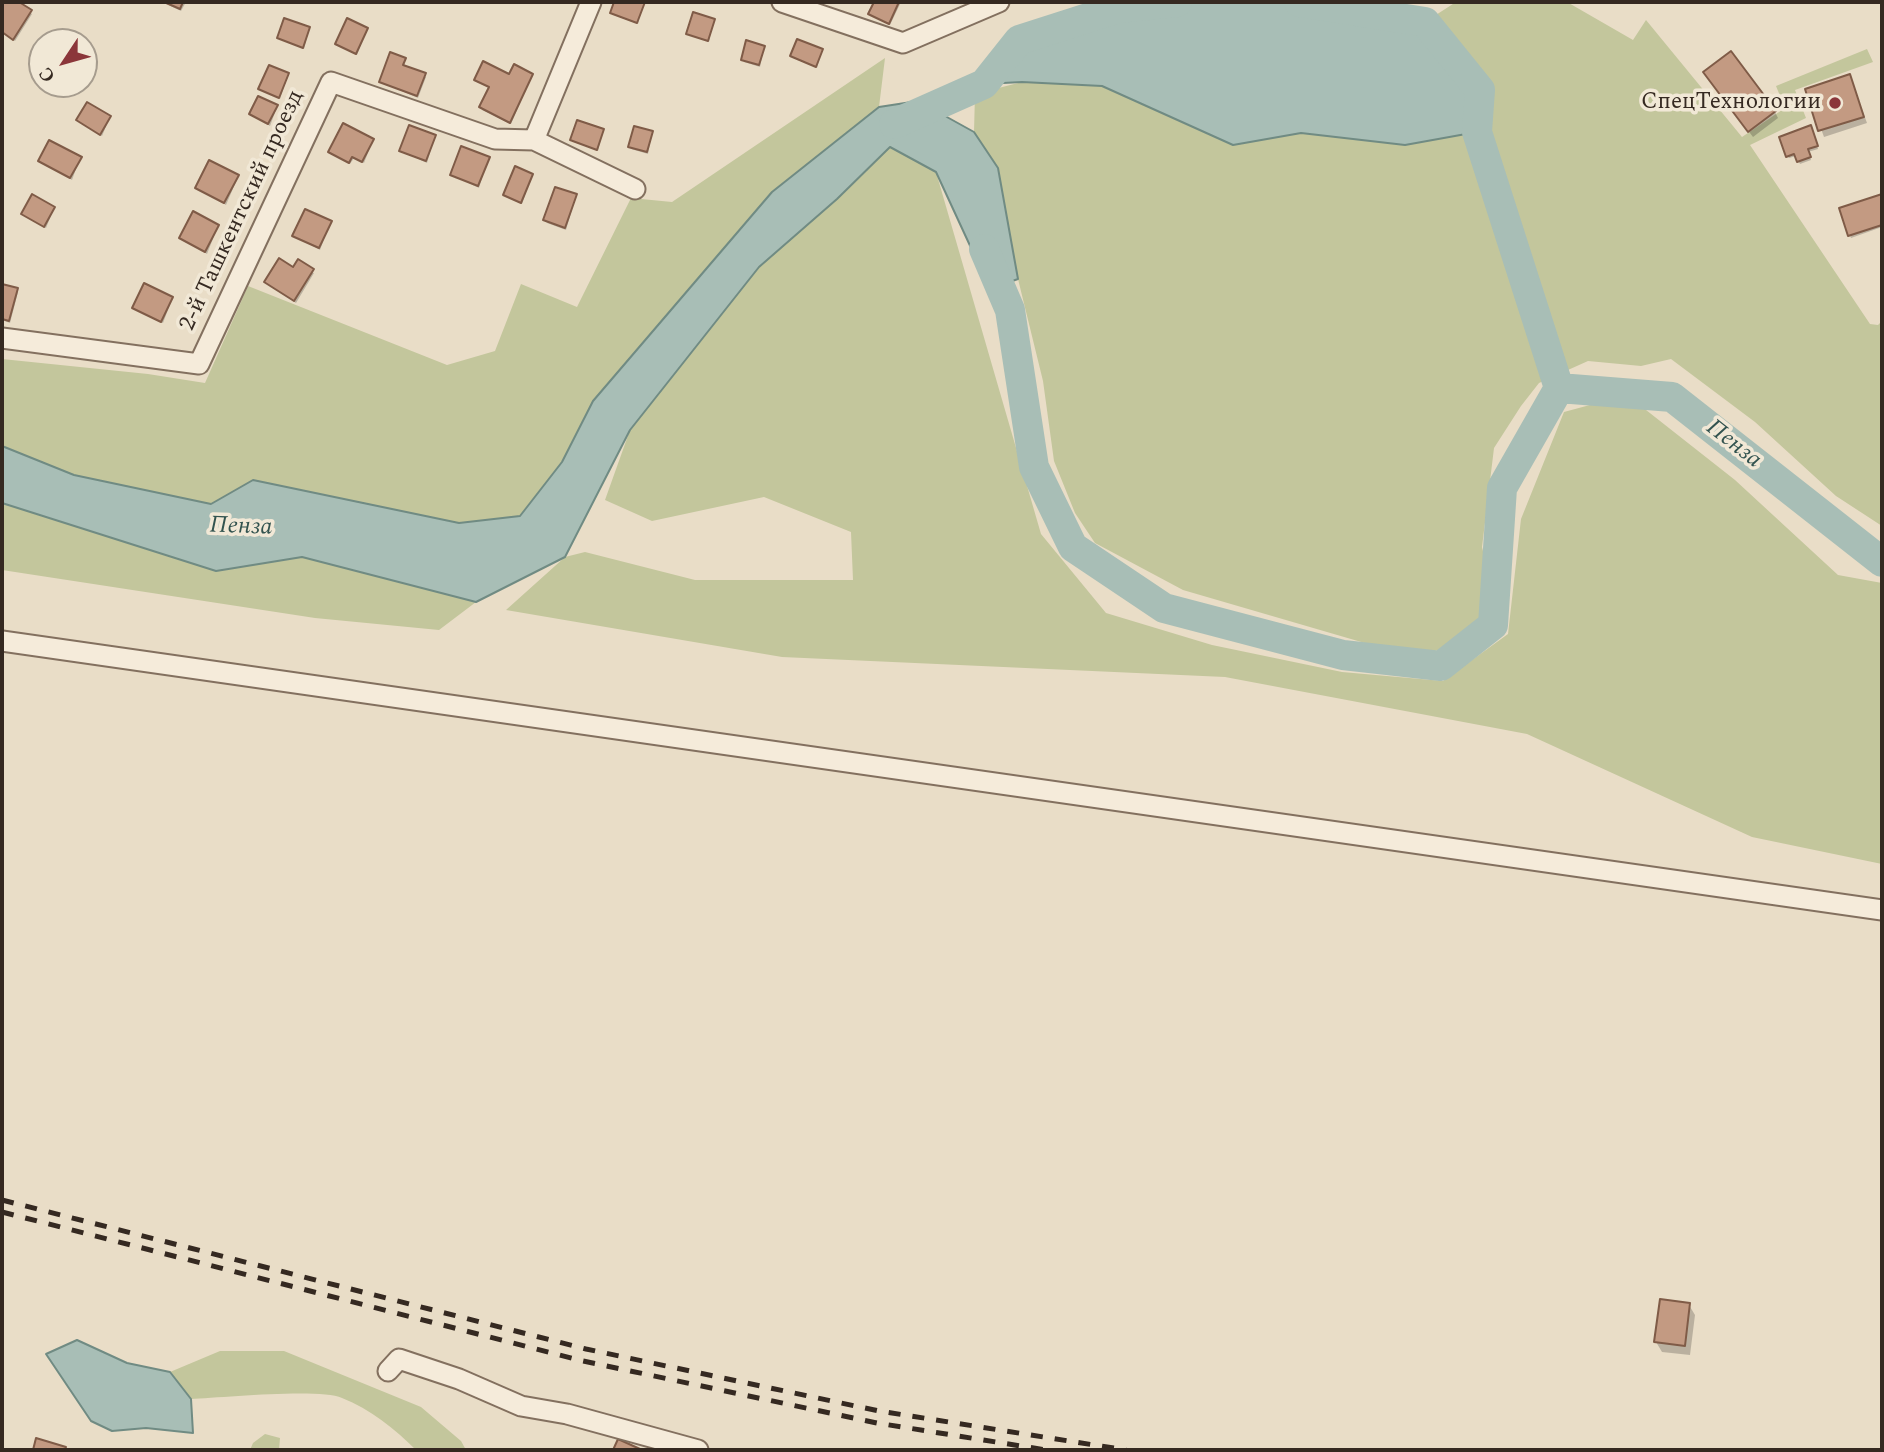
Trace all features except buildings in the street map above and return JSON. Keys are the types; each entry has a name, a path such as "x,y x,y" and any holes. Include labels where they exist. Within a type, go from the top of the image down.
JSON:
{"street":[{"path":"534,140 591,2"},
{"path":"782,2 903,43 999,2"},
{"name":"2-й Ташкентский проезд","path":"2,338 199,364 331,82 495,139 534,140 635,189"},
{"path":"2,641 1882,910"},
{"path":"388,1371 399,1359 459,1379 521,1406 567,1414 698,1450"}],"green space":[{"path":"1456,2 1567,2 1633,40 1646,20 1742,137 1785,108 1776,86 1867,49 1873,62 1795,90 1806,118 1750,145 1870,324 1878,325 1882,321 1882,526 1836,496 1755,422 1671,359 1641,366 1588,361 1539,383 1494,448 1482,547 1489,575 1483,622 1454,644 1424,655 1375,646 1183,590 1095,543 1075,513 1054,461 1043,381 1018,279 998,168 974,132 975,94 1022,82 1102,86 1233,144 1301,133 1405,145 1480,90 1425,22"},
{"path":"885,58 879,107 772,192 593,401 562,462 520,516 459,523 253,480 211,504 74,475 2,446 2,359 148,374 205,383 248,286 447,365 495,351 521,284 577,307 631,198 672,202"},
{"path":"890,147 936,172 1041,534 1106,613 1212,645 1342,672 1443,681 1508,634 1521,519 1564,412 1627,395 1735,480 1838,575 1882,583 1882,864 1752,837 1527,734 1225,677 782,657 506,610 565,557 585,552 695,580 853,580 851,532 764,497 652,521 605,500 630,430 759,267 837,199"},
{"path":"2,503 216,571 302,557 476,602 439,630 315,618 2,570"},
{"path":"220,1351 284,1351 421,1407 461,1441 466,1450 416,1450 372,1414 342,1398 330,1395 191,1399 170,1372"},
{"path":"265,1434 280,1438 279,1450 250,1450 253,1443"}],"water":[{"path":"1177,2 1299,2 1425,22 1480,90 1477,132 1405,145 1301,133 1233,145 1102,86 1022,82 984,84 1019,40 1119,8"},
{"path":"918,101 974,132 998,168 1018,279 990,289 936,172 890,147 837,199 759,267 630,430 565,557 476,602 302,557 216,571 2,503 2,446 74,475 211,504 253,480 459,523 520,516 562,462 593,401 772,192 879,107"},
{"path":"77,1340 127,1363 170,1372 191,1399 193,1433 146,1428 112,1431 91,1421 46,1354"}],"waterway":[{"path":"894,124 984,84 1019,40 1119,8 1177,2"},
{"path":"984,249 1010,310 1034,467 1073,547 1164,608 1343,655 1441,666 1493,625 1502,488 1559,388 1477,132 1480,90 1425,22 1299,2"},
{"name":"Пенза","path":"1559,388 1672,397 1882,562"}],"railway":[{"path":"2,1200 586,1349 879,1411 1126,1450"},
{"path":"2,1212 583,1361 877,1423 1046,1450"}],"place":[{"name":"СпецТехнологии","path":"1835,103"}]}
